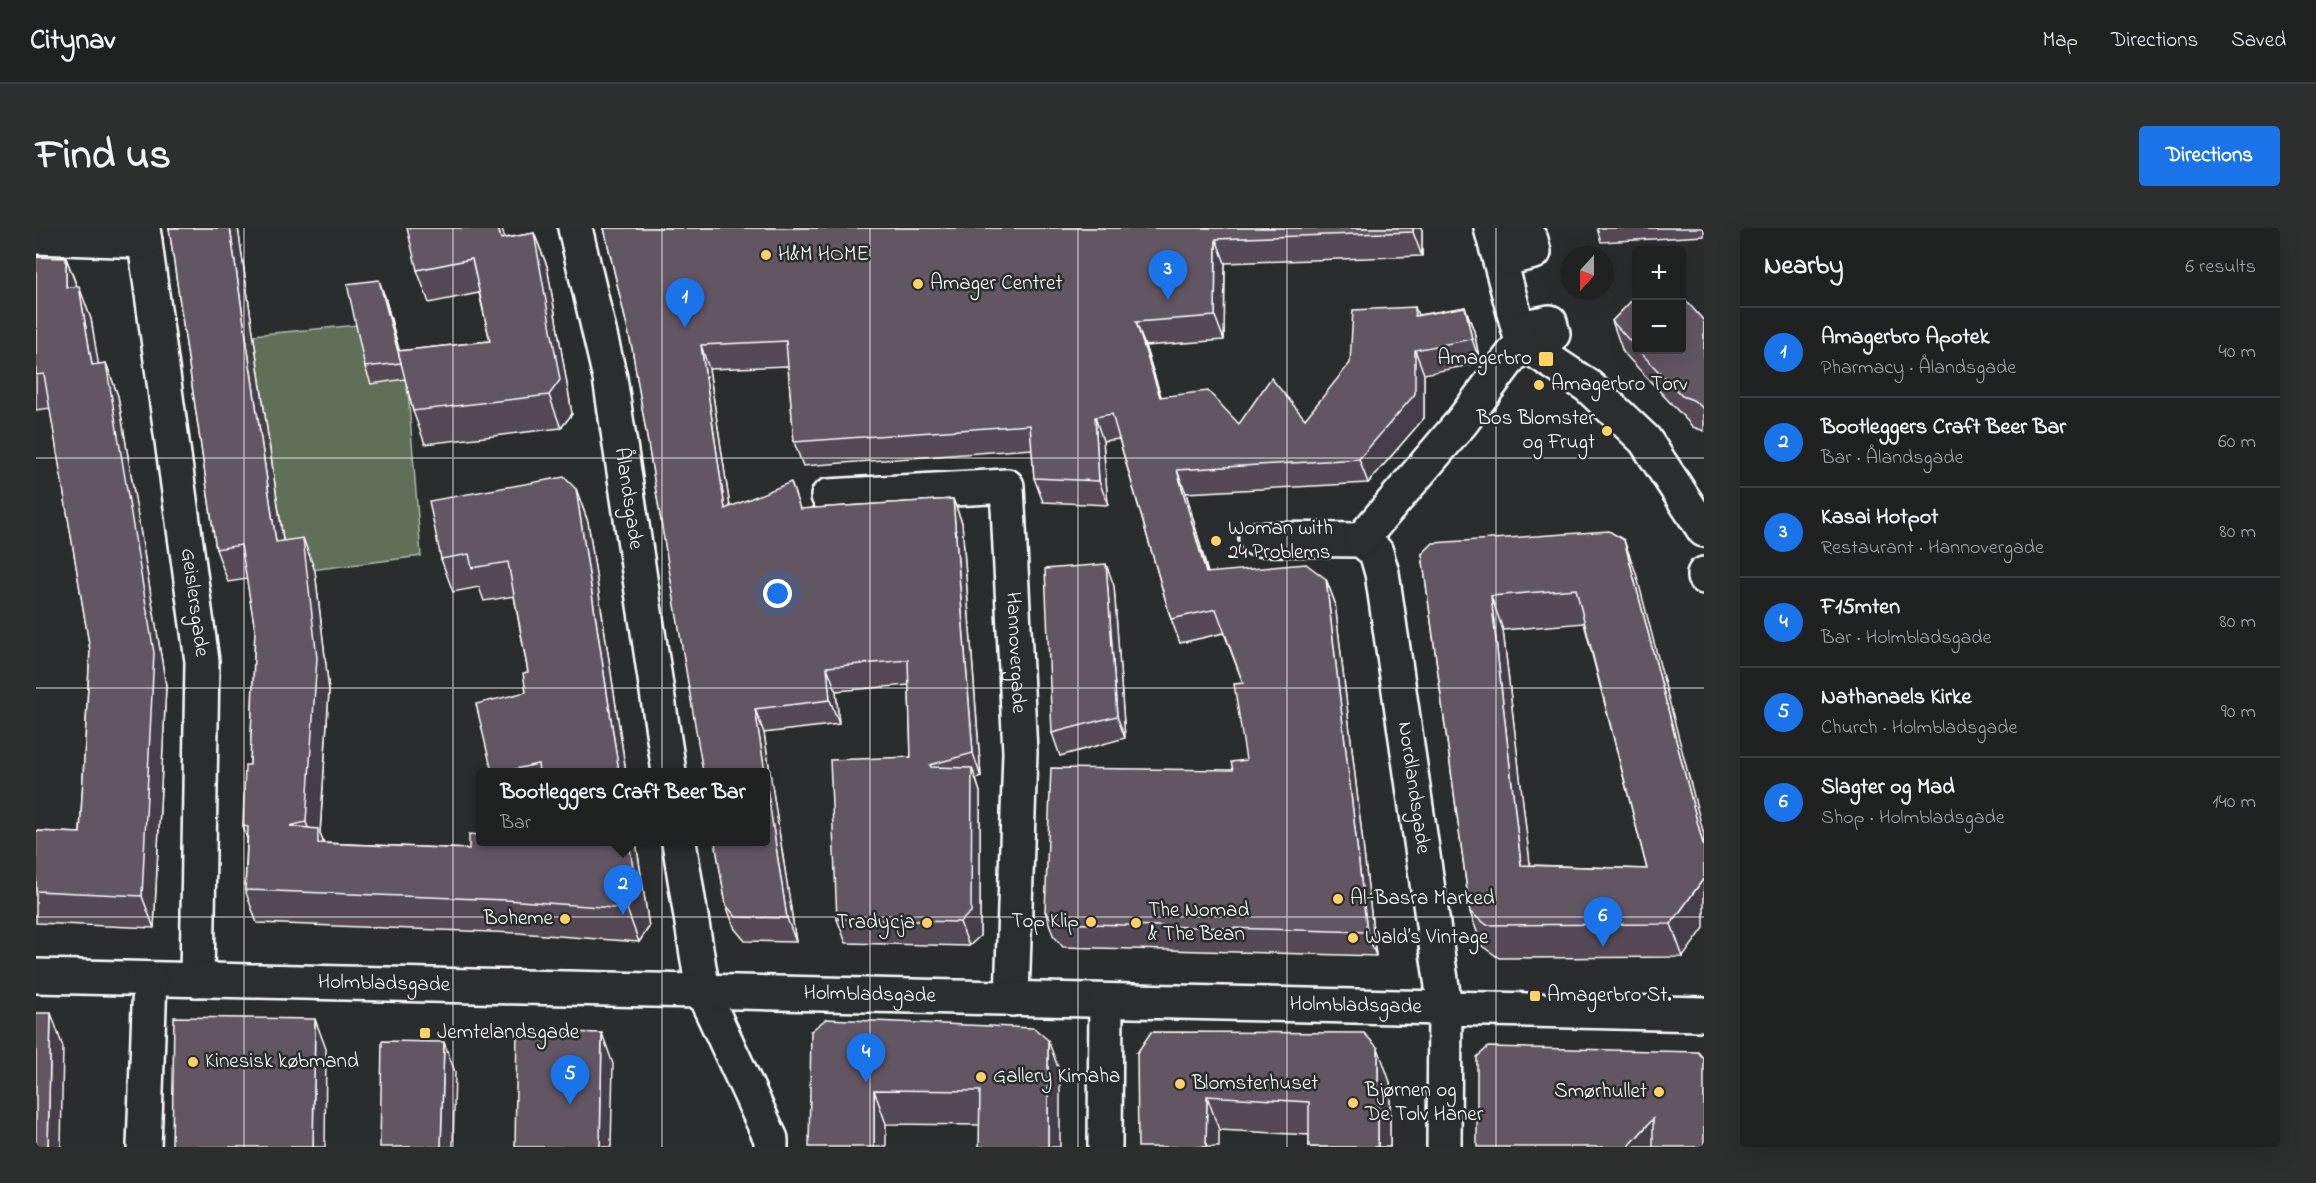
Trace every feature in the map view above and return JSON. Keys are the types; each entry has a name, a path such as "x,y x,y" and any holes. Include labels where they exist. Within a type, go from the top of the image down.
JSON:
{"street":[{"name":"Ålandsgade","path":"576,228 610,378 668,768"},
{"path":"1491,228 1525,341 1588,386 1645,440 1704,530"},
{"path":"36,237 144,234"},
{"name":"Geislersgade","path":"144,234 202,662 196,980"},
{"path":"1256,539 1361,540 1461,423 1525,341"},
{"name":"Hannovergade","path":"828,496 1007,486 1020,752 1012,999"},
{"name":"Nordlandsgade","path":"1361,540 1376,552 1382,573 1445,1007 1444,1147"},
{"path":"680,846 703,992 771,1139 771,1147"},
{"name":"Holmbladsgade","path":"36,976 1704,1014"},
{"path":"144,1147 150,979"},
{"path":"1105,1147 1106,1001"}],"green space":[{"path":"358,325 407,379 421,556 288,573 253,335"}],"building":[{"path":"169,228 230,228 276,542 303,538 317,658 306,822 290,826 318,829 318,843 469,849 469,834 476,835 476,846 630,846 637,894 627,909 506,900 245,890 248,827 243,826 245,765 250,765 255,630 241,545 216,549"},
{"path":"407,228 498,228 501,239 534,233 560,380 549,395 413,411 398,351 490,341 472,259 417,270"},
{"path":"604,228 1413,228 1413,232 1216,239 1215,316 1136,322 1160,397 1208,391 1239,424 1271,378 1305,419 1350,363 1353,310 1415,307 1415,316 1465,307 1472,339 1415,350 1415,394 1359,459 1177,470 1206,573 1306,564 1326,579 1367,932 1054,923 1045,911 1051,768 1233,770 1231,762 1246,760 1234,684 1243,683 1216,609 1171,619 1112,414 1095,417 1099,481 1034,478 1030,425 794,442 786,341 701,345 725,509 791,482 800,509 953,499 973,753 930,765 931,767 972,768 971,912 960,922 837,919 830,760 911,757 908,660 827,667 830,700 755,709 764,768 702,768 632,348"},
{"path":"36,257 66,258 66,288 79,286 92,365 106,363 154,653 142,896 36,891 36,831 80,833 90,650 44,374 36,375"},
{"path":"379,280 401,363 365,367 347,284"},
{"path":"1632,300 1632,344 1612,321"},
{"path":"1686,301 1704,321 1704,409 1693,400 1682,396 1642,354 1686,354"},
{"path":"564,477 576,489 618,768 538,768 538,764 520,768 491,768 476,704 526,692 523,673 528,672 508,562 472,568 469,554 441,559 429,501"},
{"path":"1609,531 1624,540 1704,848 1704,878 1671,924 1487,925 1470,912 1422,554 1433,543","holes":["1576,589 1647,869 1521,865 1491,596"]},
{"path":"1106,564 1117,716 1052,733 1045,569"},
{"path":"770,808 787,918 736,917 726,905 716,846 770,846"},
{"path":"36,1013 51,1013 48,1147 36,1147"},
{"path":"174,1017 315,1019 313,1147 172,1147"},
{"path":"826,1019 1034,1028 1048,1040 1048,1147 979,1147 980,1091 874,1090 874,1147 809,1147 811,1031"},
{"path":"517,1031 602,1033 600,1147 515,1147"},
{"path":"1151,1032 1364,1033 1378,1048 1378,1147 1309,1147 1309,1102 1207,1096 1206,1147 1138,1147 1137,1053"},
{"path":"382,1041 444,1042 441,1147 380,1147"},
{"path":"1488,1047 1698,1052 1704,1059 1704,1147 1653,1147 1653,1119 1628,1147 1477,1147 1477,1057"}],"place":[{"name":"H&M HOME","path":"766,255"},
{"name":"Amager Centret","path":"918,284"},
{"name":"Kasai Hotpot","path":"1168,300"},
{"name":"Amagerbro Apotek","path":"685,328"},
{"name":"Amagerbro","path":"1546,359"},
{"name":"Amagerbro Torv","path":"1539,385"},
{"name":"Bos Blomster og Frugt","path":"1607,431"},
{"name":"Woman with 24 Problems","path":"1216,541"},
{"name":"Al-Basra Marked","path":"1338,899"},
{"name":"Bootleggers Craft Beer Bar","path":"623,915"},
{"name":"Boheme","path":"565,919"},
{"name":"Top Klip","path":"1091,922"},
{"name":"Tradycja","path":"927,923"},
{"name":"The Nomad & The Bean","path":"1136,923"},
{"name":"Wald’s Vintage","path":"1353,938"},
{"name":"Slagter og Mad","path":"1603,947"},
{"name":"Amagerbro St.","path":"1535,996"},
{"name":"Jemtelandsgade","path":"425,1033"},
{"name":"Kinesisk købmand","path":"193,1062"},
{"name":"Gallery Kimaha","path":"981,1077"},
{"name":"F15mten","path":"866,1083"},
{"name":"Blomsterhuset","path":"1180,1084"},
{"name":"Smørhullet","path":"1659,1092"},
{"name":"Bjørnen og De Tolv Haner","path":"1353,1103"},
{"name":"Nathanaels Kirke","path":"570,1105"}]}
